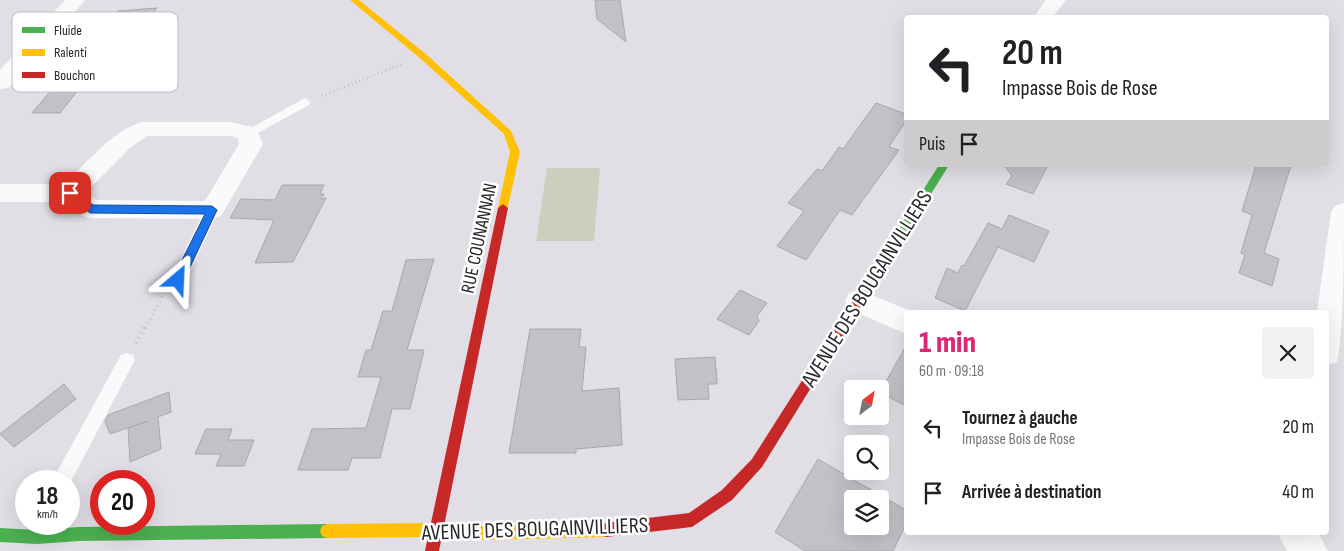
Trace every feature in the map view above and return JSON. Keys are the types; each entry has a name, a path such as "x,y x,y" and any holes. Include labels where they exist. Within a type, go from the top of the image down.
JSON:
{"street":[{"path":"64,12 75,0"},
{"name":"RUE COUNANNAN","path":"354,0 424,56 508,133 516,152 432,551"},
{"path":"1044,15 1056,0"},
{"path":"0,83 12,70"},
{"path":"0,194 70,193 90,209 212,210 251,144 248,132 231,130 142,129 122,143 70,193"},
{"name":"AVENUE DES BOUGAINVILLIERS","path":"0,535 36,537 79,534 435,530 484,533 621,530 692,520 726,495 757,462 943,167"},
{"path":"1329,330 1344,212"},
{"path":"859,301 904,321"},
{"path":"1297,535 1310,551"}],"lane":[{"path":"248,132 305,102"},
{"path":"178,280 212,210"},
{"path":"67,470 127,360"}],"path":[{"path":"305,102 424,56"},
{"path":"127,360 161,295 178,280"}],"green space":[{"path":"547,168 600,168 594,241 536,241"}],"building":[{"path":"595,0 620,0 626,42 597,19"},
{"path":"157,8 154,12 118,11"},
{"path":"50,92 77,92 60,113 32,113"},
{"path":"876,103 904,113 904,124 889,147 899,150 852,215 840,210 806,260 777,246 804,211 788,203 817,169 822,171 839,147 843,149"},
{"path":"1005,167 1047,167 1033,194 1006,184 1012,176"},
{"path":"1255,167 1290,167 1264,253 1279,259 1272,286 1239,273 1245,255 1241,253 1252,215 1242,211"},
{"path":"282,185 324,185 320,194 324,194 321,199 326,198 293,262 255,263 274,220 230,218 241,199 275,200"},
{"path":"1009,215 1049,231 1034,262 998,247 966,310 935,298 947,268 958,273 962,265 964,266 988,223 1002,229"},
{"path":"434,259 407,350 424,350 410,409 392,409 380,458 352,458 348,470 298,470 312,429 366,428 381,377 358,377 366,350 371,350 383,311 392,311 406,260"},
{"path":"740,290 767,303 757,316 759,321 749,335 717,319"},
{"path":"530,329 581,329 579,347 586,347 582,391 619,388 622,445 576,449 576,453 509,453"},
{"path":"904,350 904,405 889,397 889,380 887,380"},
{"path":"715,357 717,384 708,384 709,399 678,400 675,359"},
{"path":"64,384 76,399 14,447 0,434"},
{"path":"169,392 171,412 158,417 161,449 130,462 128,428 148,421 110,434 105,421 108,415"},
{"path":"206,429 232,429 228,440 254,440 244,466 216,466 221,454 195,454"},
{"path":"818,459 844,474 844,480 854,480 871,490 844,490 844,535 889,535 889,500 904,509 904,528 893,551 805,551 775,532"}],"traffic: fast":[{"path":"858,302 943,167"},
{"path":"0,535 37,537 79,534 327,531"}],"traffic: slow":[{"path":"354,0 424,57 508,133 515,152 503,208"},
{"path":"327,531 435,530 484,533 606,530"}],"traffic: jam":[{"path":"432,551 503,208"},
{"path":"606,530 692,520 727,495 757,463 858,302"}],"route":[{"path":"70,193 90,209 212,210 178,280"}]}
